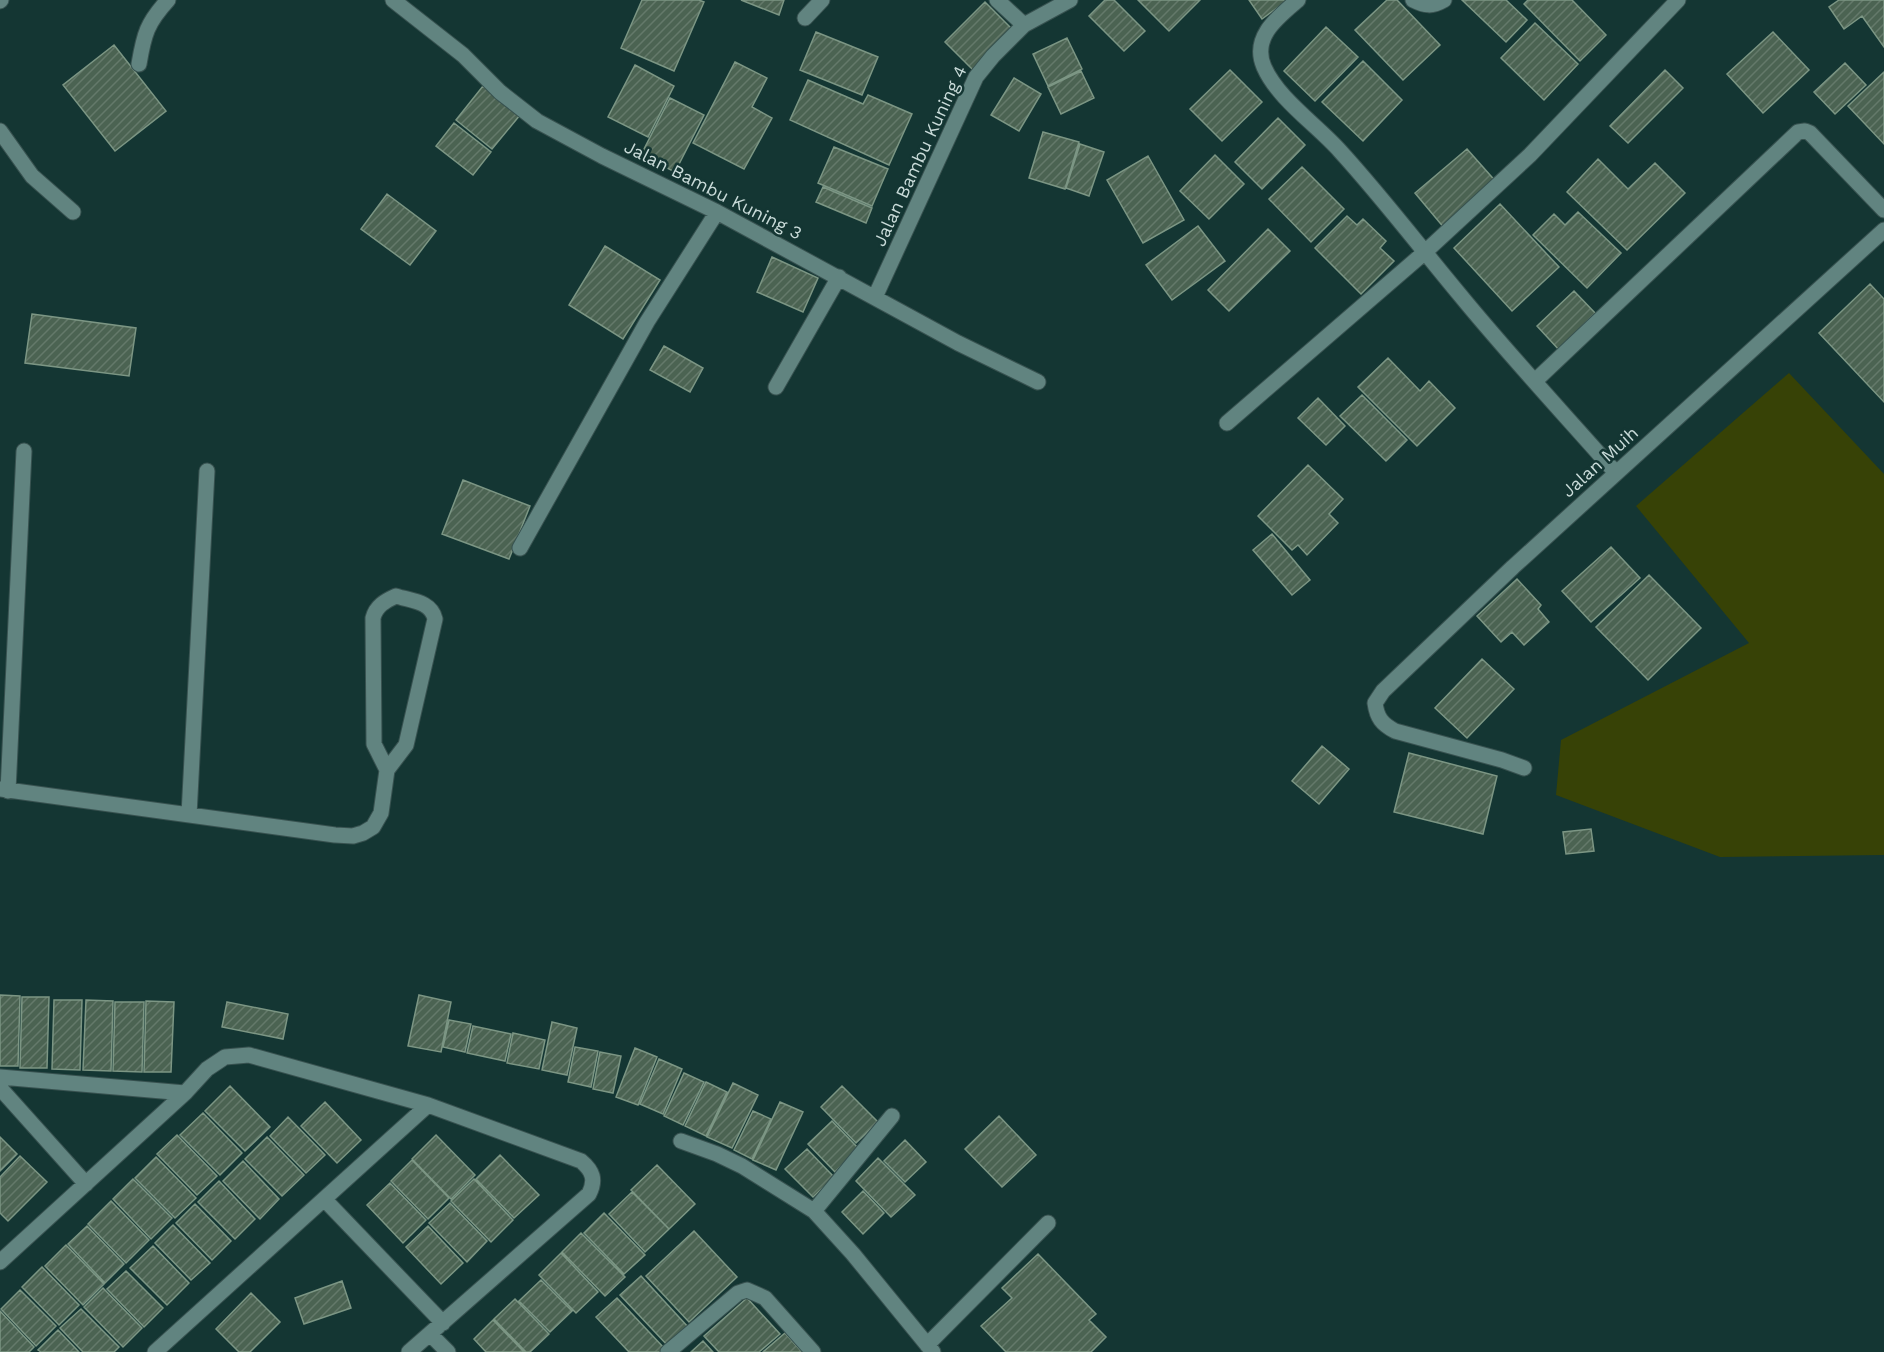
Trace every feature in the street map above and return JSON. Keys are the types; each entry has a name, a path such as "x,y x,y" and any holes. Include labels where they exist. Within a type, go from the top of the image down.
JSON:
{"street":[{"path":"139,64 144,34 168,0"},
{"name":"Jalan Bambu Kuning 3","path":"394,0 464,55 500,92 537,121 602,156 717,212 958,343 1038,382"},
{"path":"806,18 822,0"},
{"path":"997,0 1024,26"},
{"name":"Jalan Bambu Kuning 4","path":"875,297 976,77 993,56 1024,26 1070,0"},
{"path":"1298,0 1271,23 1260,50 1264,66 1280,91 1340,151 1461,296 1616,473"},
{"path":"1413,0 1427,6 1444,0"},
{"path":"1227,423 1425,252 1530,155 1678,0"},
{"path":"0,131 32,176 73,212"},
{"path":"1535,381 1798,132 1805,131 1810,134 1884,210"},
{"path":"520,548 647,322 717,212"},
{"name":"Jalan Muih","path":"1524,768 1395,731 1384,725 1377,715 1375,703 1383,691 1514,567 1884,230"},
{"path":"776,387 839,277"},
{"path":"24,451 4,790 353,836 373,827 381,813 387,770 406,745 435,619 434,612 427,605 396,596 379,606 373,618 374,744 387,770"},
{"path":"189,815 207,471"},
{"path":"0,1263 207,1069 225,1057 249,1055 428,1105 581,1161 589,1168 593,1177 589,1194 410,1352"},
{"path":"0,1077 184,1093"},
{"path":"0,1088 86,1184"},
{"path":"155,1352 428,1105"},
{"path":"814,1211 892,1116"},
{"path":"681,1141 742,1166 814,1211 853,1254 930,1348 1048,1224"},
{"path":"325,1200 443,1323"},
{"path":"668,1352 738,1293 747,1290 765,1299 813,1352"},
{"path":"430,1334 448,1352"}],"green space":[{"path":"1789,373 1884,474 1884,855 1720,857 1556,795 1561,740 1749,643 1636,506"}],"building":[{"path":"642,0 699,0 704,2 674,71 621,48"},
{"path":"741,0 784,0 779,15"},
{"path":"1105,0 1114,0 1145,31 1124,51 1089,16"},
{"path":"1138,0 1200,0 1169,31"},
{"path":"1249,0 1288,0 1262,19"},
{"path":"1387,0 1397,0 1440,45 1403,80 1355,30"},
{"path":"1462,0 1506,0 1527,20 1506,42"},
{"path":"1528,0 1572,0 1606,35 1580,61 1524,4"},
{"path":"1839,0 1884,0 1884,47 1862,16 1844,29 1829,7"},
{"path":"985,2 1014,31 976,73 945,42"},
{"path":"1535,23 1578,64 1544,100 1501,58"},
{"path":"1326,27 1358,57 1315,101 1284,71"},
{"path":"816,32 878,57 862,95 800,70"},
{"path":"1773,32 1809,70 1763,113 1727,74"},
{"path":"1067,38 1082,69 1048,86 1033,54"},
{"path":"114,45 166,111 115,151 63,85"},
{"path":"1363,61 1402,100 1363,141 1322,102"},
{"path":"735,62 767,78 752,107 772,118 744,169 693,143"},
{"path":"1845,63 1866,85 1835,114 1814,92"},
{"path":"635,65 674,86 648,137 608,117"},
{"path":"1230,70 1262,102 1222,141 1190,109"},
{"path":"1665,70 1683,88 1628,143 1610,126"},
{"path":"1081,71 1094,98 1061,114 1048,87"},
{"path":"1884,72 1884,144 1848,106"},
{"path":"1014,78 1041,94 1019,131 991,115"},
{"path":"808,80 863,104 868,95 912,114 889,165 790,120"},
{"path":"483,86 520,115 492,149 456,120"},
{"path":"670,98 704,115 675,172 641,155"},
{"path":"1278,118 1305,145 1262,189 1235,162"},
{"path":"454,123 491,152 473,175 436,146"},
{"path":"1043,132 1079,142 1065,189 1029,178"},
{"path":"1080,144 1104,152 1089,196 1066,188"},
{"path":"834,147 888,169 872,206 818,183"},
{"path":"1467,149 1498,184 1445,229 1415,193"},
{"path":"1215,155 1244,184 1209,219 1180,191"},
{"path":"1148,156 1184,220 1143,243 1107,180"},
{"path":"1598,159 1628,189 1655,163 1685,193 1627,250 1567,192"},
{"path":"1302,167 1344,209 1311,242 1269,199"},
{"path":"823,187 872,208 866,223 816,202"},
{"path":"387,194 436,231 410,265 361,229"},
{"path":"1500,204 1559,267 1512,311 1454,248"},
{"path":"1578,212 1621,253 1587,288 1533,235 1554,214 1565,225"},
{"path":"1347,216 1357,225 1363,219 1386,241 1380,248 1394,261 1361,294 1315,248"},
{"path":"1198,226 1225,261 1172,300 1146,265"},
{"path":"1268,229 1290,251 1229,311 1208,290"},
{"path":"605,246 660,280 623,339 569,305"},
{"path":"772,257 818,278 803,312 757,292"},
{"path":"1870,284 1884,299 1884,402 1819,333"},
{"path":"1574,291 1597,315 1560,351 1537,326"},
{"path":"32,314 136,328 129,376 25,363"},
{"path":"664,346 703,368 690,392 650,370"},
{"path":"1388,358 1420,391 1429,381 1455,408 1417,446 1358,387"},
{"path":"1362,395 1407,440 1386,461 1340,416"},
{"path":"1318,398 1345,426 1326,445 1298,418"},
{"path":"1308,465 1343,499 1329,514 1338,523 1307,555 1298,545 1292,550 1258,516"},
{"path":"463,480 530,506 509,559 442,534"},
{"path":"1272,534 1310,580 1292,595 1253,550"},
{"path":"1611,547 1640,578 1591,622 1562,591"},
{"path":"1649,575 1701,628 1648,680 1596,627"},
{"path":"1517,579 1541,605 1538,609 1549,622 1524,645 1512,632 1501,642 1477,616"},
{"path":"1482,659 1514,689 1467,738 1435,708"},
{"path":"1322,746 1349,769 1319,804 1292,781"},
{"path":"1409,753 1497,776 1483,834 1394,812"},
{"path":"1591,829 1594,851 1566,854 1563,832"},
{"path":"0,995 20,996 18,1066 0,1066"},
{"path":"419,995 451,1002 441,1052 408,1046"},
{"path":"22,997 49,997 47,1068 20,1068"},
{"path":"54,1000 82,1000 80,1070 52,1069"},
{"path":"86,1000 113,1001 111,1071 83,1070"},
{"path":"146,1001 174,1002 171,1072 144,1072"},
{"path":"115,1002 144,1002 142,1072 113,1071"},
{"path":"227,1002 288,1014 283,1039 222,1027"},
{"path":"449,1020 471,1024 465,1052 443,1047"},
{"path":"552,1022 577,1028 567,1075 542,1070"},
{"path":"473,1026 511,1034 505,1061 467,1053"},
{"path":"513,1033 545,1040 539,1069 507,1063"},
{"path":"575,1047 598,1051 591,1087 568,1082"},
{"path":"635,1048 657,1057 638,1105 616,1097"},
{"path":"600,1052 621,1056 613,1093 593,1089"},
{"path":"659,1059 682,1069 663,1114 640,1104"},
{"path":"684,1073 704,1082 683,1125 664,1116"},
{"path":"706,1082 727,1092 706,1136 685,1126"},
{"path":"733,1083 758,1095 732,1148 707,1137"},
{"path":"230,1086 270,1127 245,1151 205,1111"},
{"path":"842,1086 878,1122 856,1143 821,1107"},
{"path":"325,1102 361,1140 337,1163 301,1126"},
{"path":"780,1102 803,1112 776,1170 753,1160"},
{"path":"753,1111 771,1119 752,1159 734,1150"},
{"path":"203,1113 242,1153 220,1175 180,1135"},
{"path":"999,1116 1036,1155 1002,1187 965,1149"},
{"path":"288,1117 325,1155 306,1173 270,1136"},
{"path":"832,1121 859,1149 835,1172 808,1144"},
{"path":"177,1135 217,1176 197,1195 157,1154"},
{"path":"436,1135 475,1175 451,1199 412,1159"},
{"path":"0,1137 17,1154 0,1171"},
{"path":"267,1137 304,1175 282,1196 245,1159"},
{"path":"905,1140 926,1162 905,1182 884,1161"},
{"path":"807,1149 834,1177 813,1197 785,1169"},
{"path":"500,1155 539,1195 514,1218 476,1179"},
{"path":"20,1156 47,1182 8,1221 0,1213 0,1177"},
{"path":"156,1157 196,1198 175,1218 135,1178"},
{"path":"878,1158 915,1195 891,1217 856,1181"},
{"path":"412,1160 449,1198 428,1219 391,1181"},
{"path":"243,1161 279,1199 260,1219 223,1181"},
{"path":"657,1165 695,1204 669,1229 631,1190"},
{"path":"133,1179 172,1218 151,1239 113,1199"},
{"path":"474,1179 513,1220 491,1242 451,1201"},
{"path":"219,1181 255,1219 235,1239 198,1202"},
{"path":"390,1183 426,1220 403,1243 367,1205"},
{"path":"863,1191 884,1213 863,1234 842,1212"},
{"path":"632,1192 669,1229 645,1252 609,1214"},
{"path":"111,1201 149,1240 126,1263 88,1224"},
{"path":"450,1203 487,1241 467,1262 429,1223"},
{"path":"195,1204 231,1241 212,1260 176,1223"},
{"path":"604,1213 645,1255 624,1274 584,1233"},
{"path":"173,1225 210,1263 191,1280 155,1243"},
{"path":"87,1226 124,1264 105,1283 68,1244"},
{"path":"428,1226 463,1263 441,1284 406,1247"},
{"path":"694,1231 737,1277 689,1322 646,1276"},
{"path":"581,1233 625,1277 605,1296 562,1252"},
{"path":"66,1245 104,1284 83,1305 45,1266"},
{"path":"153,1246 189,1283 167,1305 130,1268"},
{"path":"561,1253 598,1292 576,1313 539,1275"},
{"path":"1038,1254 1096,1314 1089,1320 1106,1337 1091,1352 1006,1352 981,1326 1012,1298 1002,1288"},
{"path":"42,1267 79,1305 59,1325 22,1287"},
{"path":"126,1271 163,1308 144,1327 107,1289"},
{"path":"641,1276 689,1328 669,1347 620,1295"},
{"path":"541,1280 572,1311 550,1332 519,1301"},
{"path":"342,1281 351,1308 304,1324 295,1298"},
{"path":"103,1288 142,1328 123,1347 84,1307"},
{"path":"20,1290 56,1326 36,1346 1,1309"},
{"path":"251,1293 280,1322 250,1352 239,1352 216,1329"},
{"path":"617,1298 665,1349 662,1352 629,1352 596,1317"},
{"path":"747,1298 780,1334 759,1352 719,1352 704,1336"},
{"path":"515,1299 549,1334 530,1352 526,1352 494,1319"},
{"path":"81,1309 119,1347 114,1352 83,1352 60,1328"},
{"path":"0,1311 34,1347 29,1352 0,1352"},
{"path":"493,1320 524,1352 486,1352 474,1339"},
{"path":"58,1330 79,1352 41,1352 38,1350"},
{"path":"785,1333 802,1352 763,1352"},
{"path":"703,1341 713,1352 691,1352"}]}
